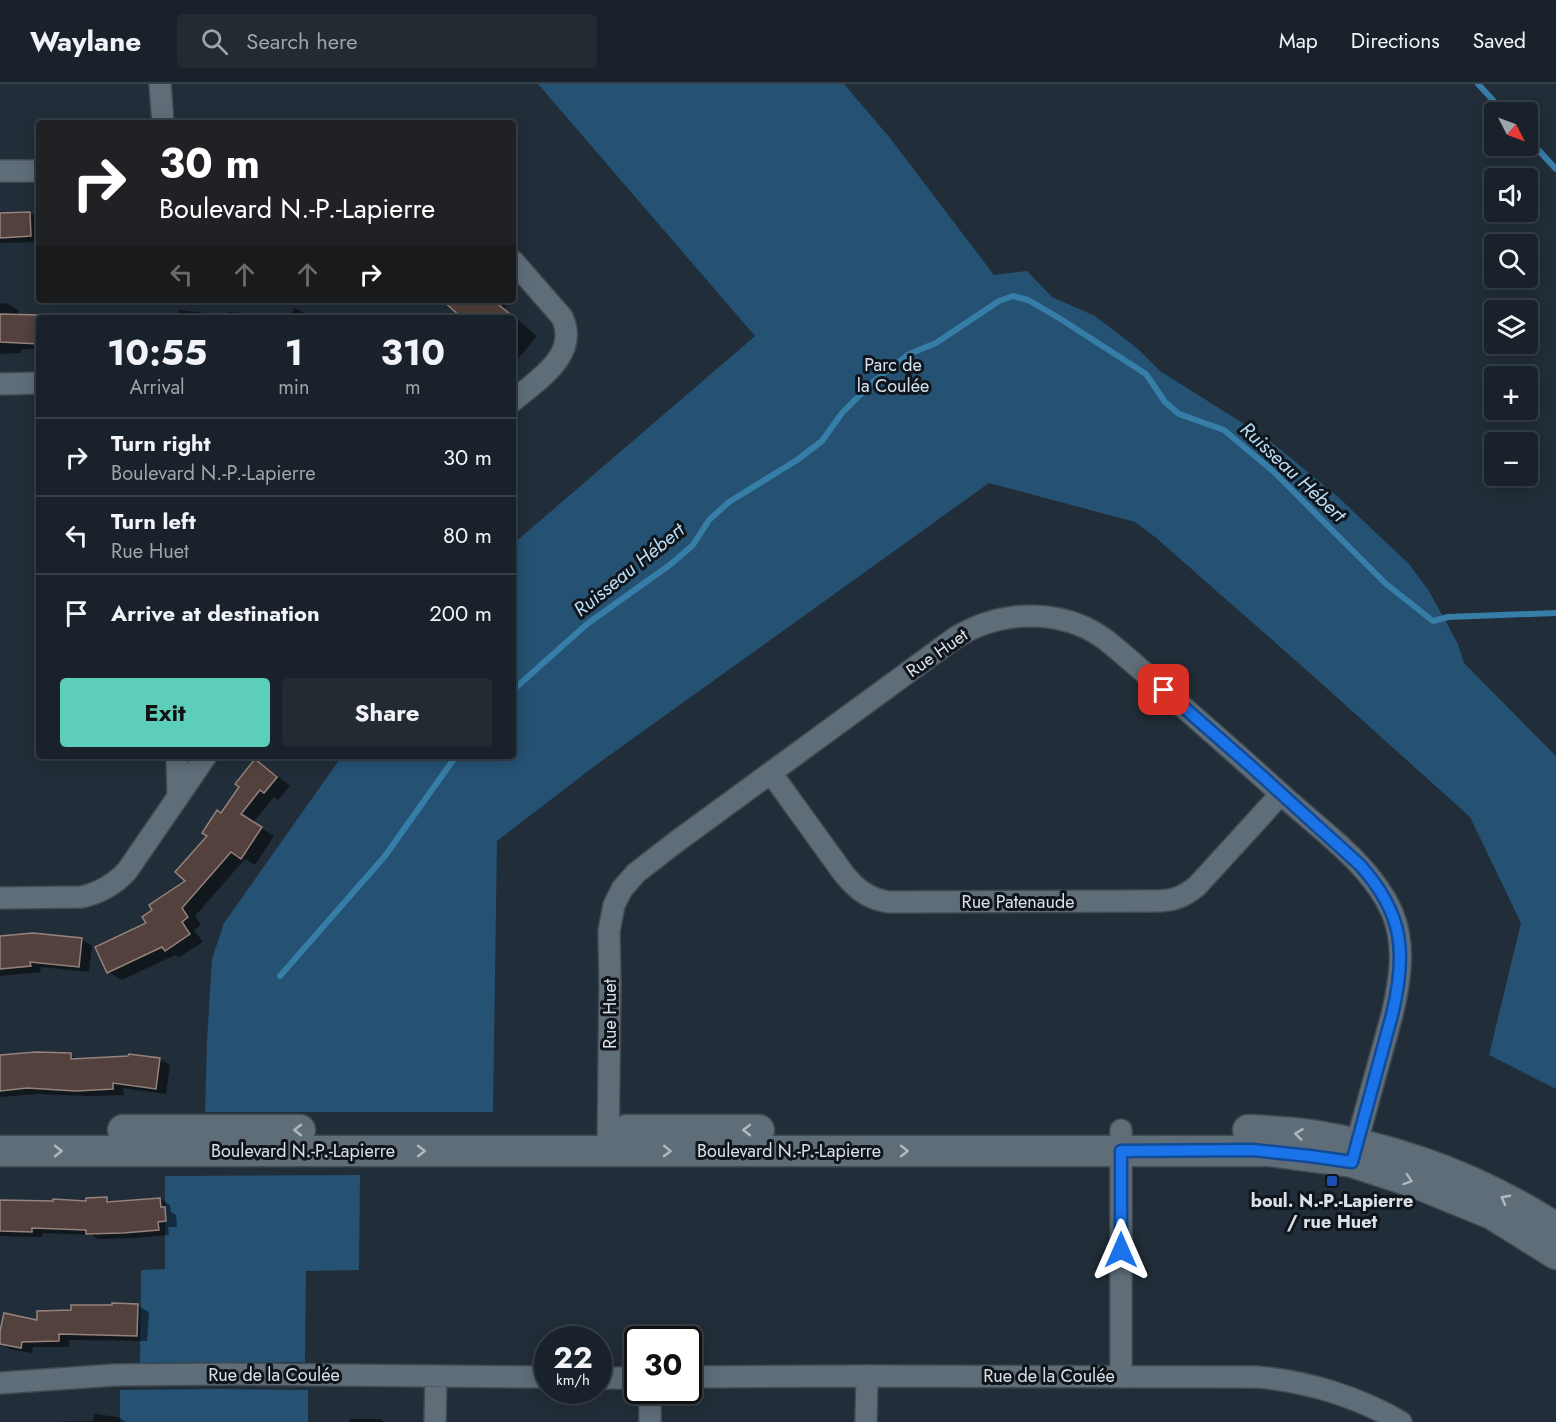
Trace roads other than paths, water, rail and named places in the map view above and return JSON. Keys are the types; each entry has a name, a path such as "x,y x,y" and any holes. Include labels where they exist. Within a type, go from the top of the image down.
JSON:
{"street":[{"path":"160,84 163,120"},
{"path":"0,171 36,171"},
{"path":"516,264 562,317 566,335 564,351 556,363 516,398"},
{"path":"0,384 36,383"},
{"name":"Rue Huet","path":"609,1140 609,931 617,897 628,881 965,631 984,623 1036,616 1083,626 1106,640 1360,865 1373,879 1386,900 1400,940 1397,993 1354,1153"},
{"path":"177,759 178,797"},
{"path":"0,898 81,897 92,895 110,886 127,871 204,759"},
{"name":"Rue Patenaude","path":"771,773 855,887 869,896 889,902 1176,899 1186,895 1197,886 1281,794"},
{"name":"Boulevard N.-P.-Lapierre","path":"0,1130 609,1140 1121,1140 1310,1156 1354,1153 1401,1155 1482,1186 1556,1228"},
{"name":"Boulevard N.-P.-Lapierre","path":"0,1151 609,1140"},
{"path":"1121,1140 1121,1377"},
{"name":"Boulevard N.-P.-Lapierre","path":"1354,1153 1416,1183 1485,1211 1556,1254"},
{"name":"Rue de la Coulée","path":"0,1383 115,1375 534,1377"},
{"path":"435,1422 436,1376"},
{"path":"866,1422 867,1376"},
{"name":"Rue de la Coulée","path":"702,1377 1236,1377 1294,1381 1351,1399 1401,1422"},
{"path":"650,1404 650,1422"}],"waterway":[{"path":"1478,84 1495,102"},
{"path":"1538,150 1556,169"},
{"name":"Ruisseau Hébert","path":"516,687 587,624 671,564 693,545 709,520 729,502 797,460 822,441 842,413 873,382 909,354 936,343 999,301 1013,296 1028,300 1059,318 1146,374 1165,402 1179,414 1224,430 1274,472 1385,583 1433,621 1448,617 1556,613"},
{"name":"Ruisseau Hébert","path":"280,976 385,856 454,759"}],"place":[{"name":"boul. N.-P.-Lapierre / rue Huet","path":"1332,1181"}],"park label":[{"name":"Parc de la Coulée","path":"893,375"}]}
